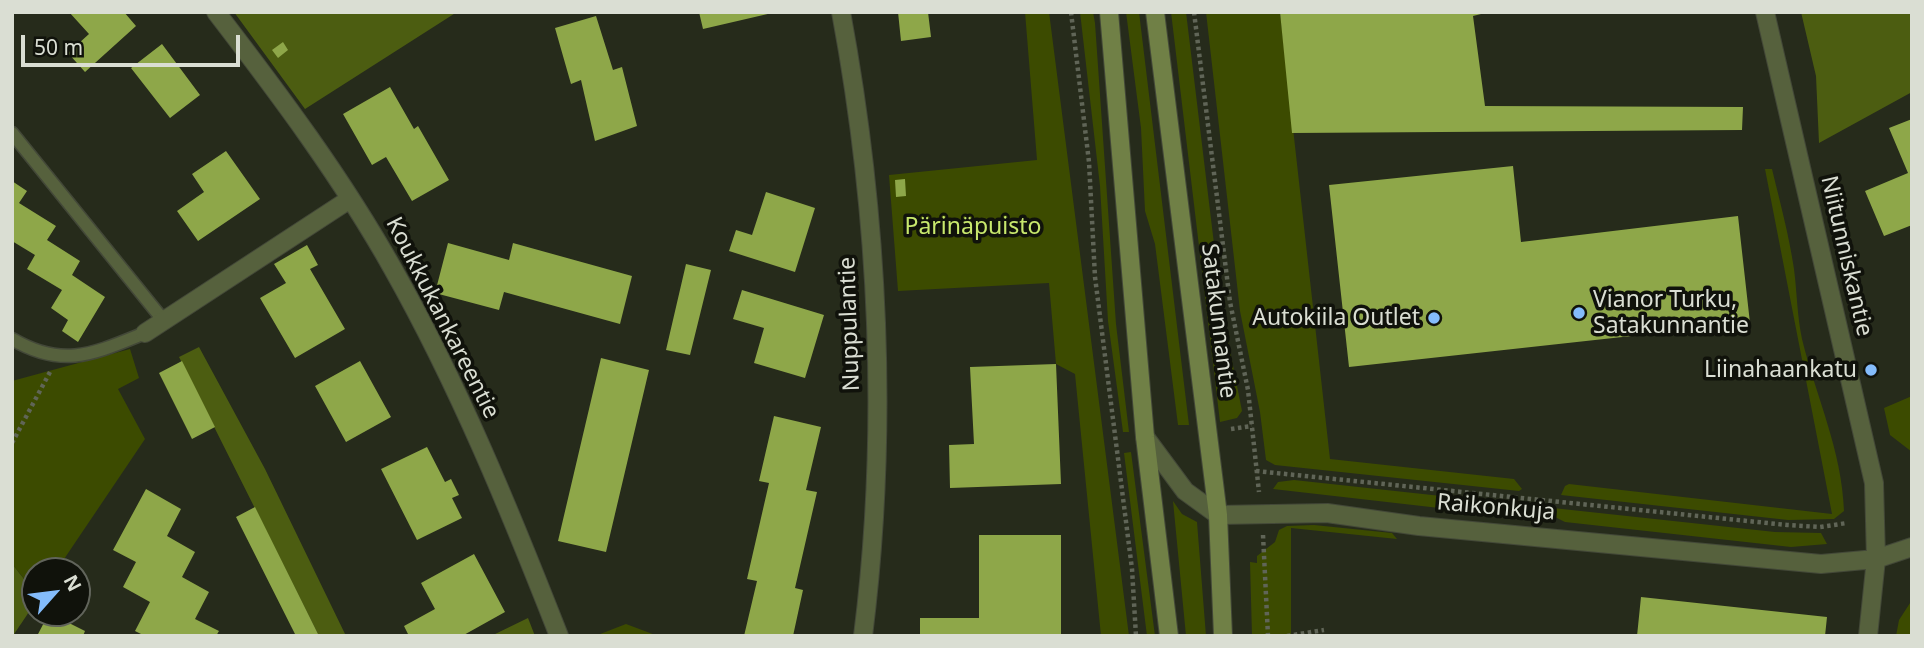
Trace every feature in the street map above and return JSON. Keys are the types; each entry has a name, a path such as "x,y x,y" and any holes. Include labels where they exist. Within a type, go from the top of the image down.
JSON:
{"main road":[{"path":"1108,12 1145,437 1169,636"},
{"name":"Satakunnantie","path":"1155,12 1218,515 1223,636"}],"street":[{"name":"Koukkukankareentie","path":"216,12 310,137 393,268 462,407 517,530 559,636"},
{"name":"Nuppulantie","path":"841,12 852,75 872,247 877,399 869,588 863,636"},
{"name":"Niitunniskantie","path":"1765,12 1874,483 1876,559 1868,636"},
{"path":"145,333 350,199"},
{"path":"1145,437 1185,491 1218,515"},
{"name":"Raikonkuja","path":"1218,515 1327,513 1419,526 1821,564 1876,559"},
{"path":"1876,559 1912,547"}],"lane":[{"path":"12,133 164,321"},
{"path":"12,339 35,352 57,358 108,348 145,333"}],"path":[{"path":"1071,12 1089,162 1095,277 1132,569 1136,636"},
{"path":"1194,12 1230,302 1248,390 1258,486"},
{"path":"12,443 57,358"},
{"path":"1256,471 1787,526 1820,527 1847,523"},
{"path":"1264,539 1268,636"},
{"path":"1287,636 1324,630"}],"green space":[{"path":"234,12 457,12 305,109"},
{"name":"Pärinäpuisto","path":"1025,12 1049,12 1129,636 1101,636 1075,374 1056,364 1049,283 898,291 889,175 1037,160"},
{"path":"1080,12 1093,12 1095,23 1116,324 1129,432 1123,432 1108,321 1100,186"},
{"path":"1126,12 1139,12 1189,425 1178,425 1155,244 1145,211 1141,128"},
{"path":"1171,12 1186,12 1222,310 1242,411 1237,418 1220,422"},
{"path":"1206,12 1280,12 1330,459 1514,479 1522,489 1519,491 1275,465 1266,460 1260,412 1240,311"},
{"path":"1801,12 1912,12 1912,92 1819,143 1816,76"},
{"path":"1765,169 1772,169 1790,244 1802,339 1834,445 1844,511 1834,519 1788,520 1561,495 1569,484 1832,514"},
{"path":"199,347 265,469 346,636 319,636 179,357"},
{"path":"130,349 139,378 118,389 145,439 65,557 21,557 21,575 12,564 12,381"},
{"path":"1912,396 1912,452 1890,435 1884,408"},
{"path":"1131,452 1155,636 1147,636 1124,453"},
{"path":"1294,480 1524,505 1518,517 1273,489 1278,482"},
{"path":"1173,501 1182,514 1197,522 1206,636 1186,636"},
{"path":"1553,508 1775,532 1821,533 1827,544 1791,547 1565,522 1555,517"},
{"path":"1314,525 1392,533 1397,539 1291,528 1291,636 1252,636 1250,562 1257,563 1257,556 1275,542 1279,530 1287,526"},
{"path":"12,564 21,576 21,624 13,636"},
{"path":"1912,600 1912,636 1896,636 1899,620"},
{"path":"528,618 535,636 491,636"},
{"path":"626,624 658,636 595,636"}],"building":[{"path":"69,12 124,12 136,26 85,72 68,53 89,34"},
{"path":"699,12 772,12 772,13 703,29"},
{"path":"898,12 928,12 931,37 901,41"},
{"path":"1280,12 1489,12 1473,16 1485,106 1743,107 1742,130 1292,133"},
{"path":"596,16 613,70 622,67 637,126 595,141 581,80 571,84 555,28"},
{"path":"283,42 288,50 278,58 272,50"},
{"path":"162,44 200,95 170,118 131,68"},
{"path":"390,87 414,129 418,126 449,180 412,201 386,157 372,165 343,114"},
{"path":"1912,119 1912,225 1884,236 1865,191 1908,173 1889,128"},
{"path":"226,151 260,199 198,241 177,211 204,192 192,174"},
{"path":"1513,166 1521,242 1738,216 1750,323 1349,367 1329,185"},
{"path":"905,179 906,196 896,197 895,180"},
{"path":"12,181 27,191 19,203 56,226 47,240 80,261 72,275 105,297 78,342 62,331 68,320 51,308 62,290 27,269 35,255 12,241"},
{"path":"766,192 815,208 795,272 729,251 736,230 752,235"},
{"path":"448,243 509,260 513,243 632,276 620,324 504,292 499,310 435,293"},
{"path":"307,245 318,265 310,269 345,329 295,358 260,298 286,283 274,264"},
{"path":"686,264 711,270 690,355 666,350"},
{"path":"742,290 824,315 805,378 754,363 764,328 733,319"},
{"path":"601,358 649,370 606,552 558,541"},
{"path":"182,361 215,427 192,439 159,373"},
{"path":"360,361 391,417 346,442 315,386"},
{"path":"1056,364 1061,484 950,488 949,445 974,444 970,367"},
{"path":"774,416 821,427 806,490 817,492 795,588 803,590 793,636 744,636 757,581 747,579 769,483 759,481"},
{"path":"427,447 445,482 451,479 459,495 452,498 462,518 417,540 381,469"},
{"path":"146,489 181,509 167,536 195,552 182,577 209,592 195,619 219,631 216,636 145,636 135,631 150,602 123,587 136,562 113,550"},
{"path":"255,507 319,636 296,636 236,517"},
{"path":"979,535 1061,535 1061,636 920,636 920,618 979,618"},
{"path":"474,554 505,612 462,636 409,636 404,626 435,609 421,583"},
{"path":"1641,597 1827,617 1825,636 1637,636"},
{"path":"42,627 77,627 85,631 83,636 37,636"}],"place":[{"name":"Vianor Turku, Satakunnantie","path":"1579,313"},
{"name":"Autokiila Outlet","path":"1434,318"},
{"name":"Liinahaankatu","path":"1871,370"}]}
